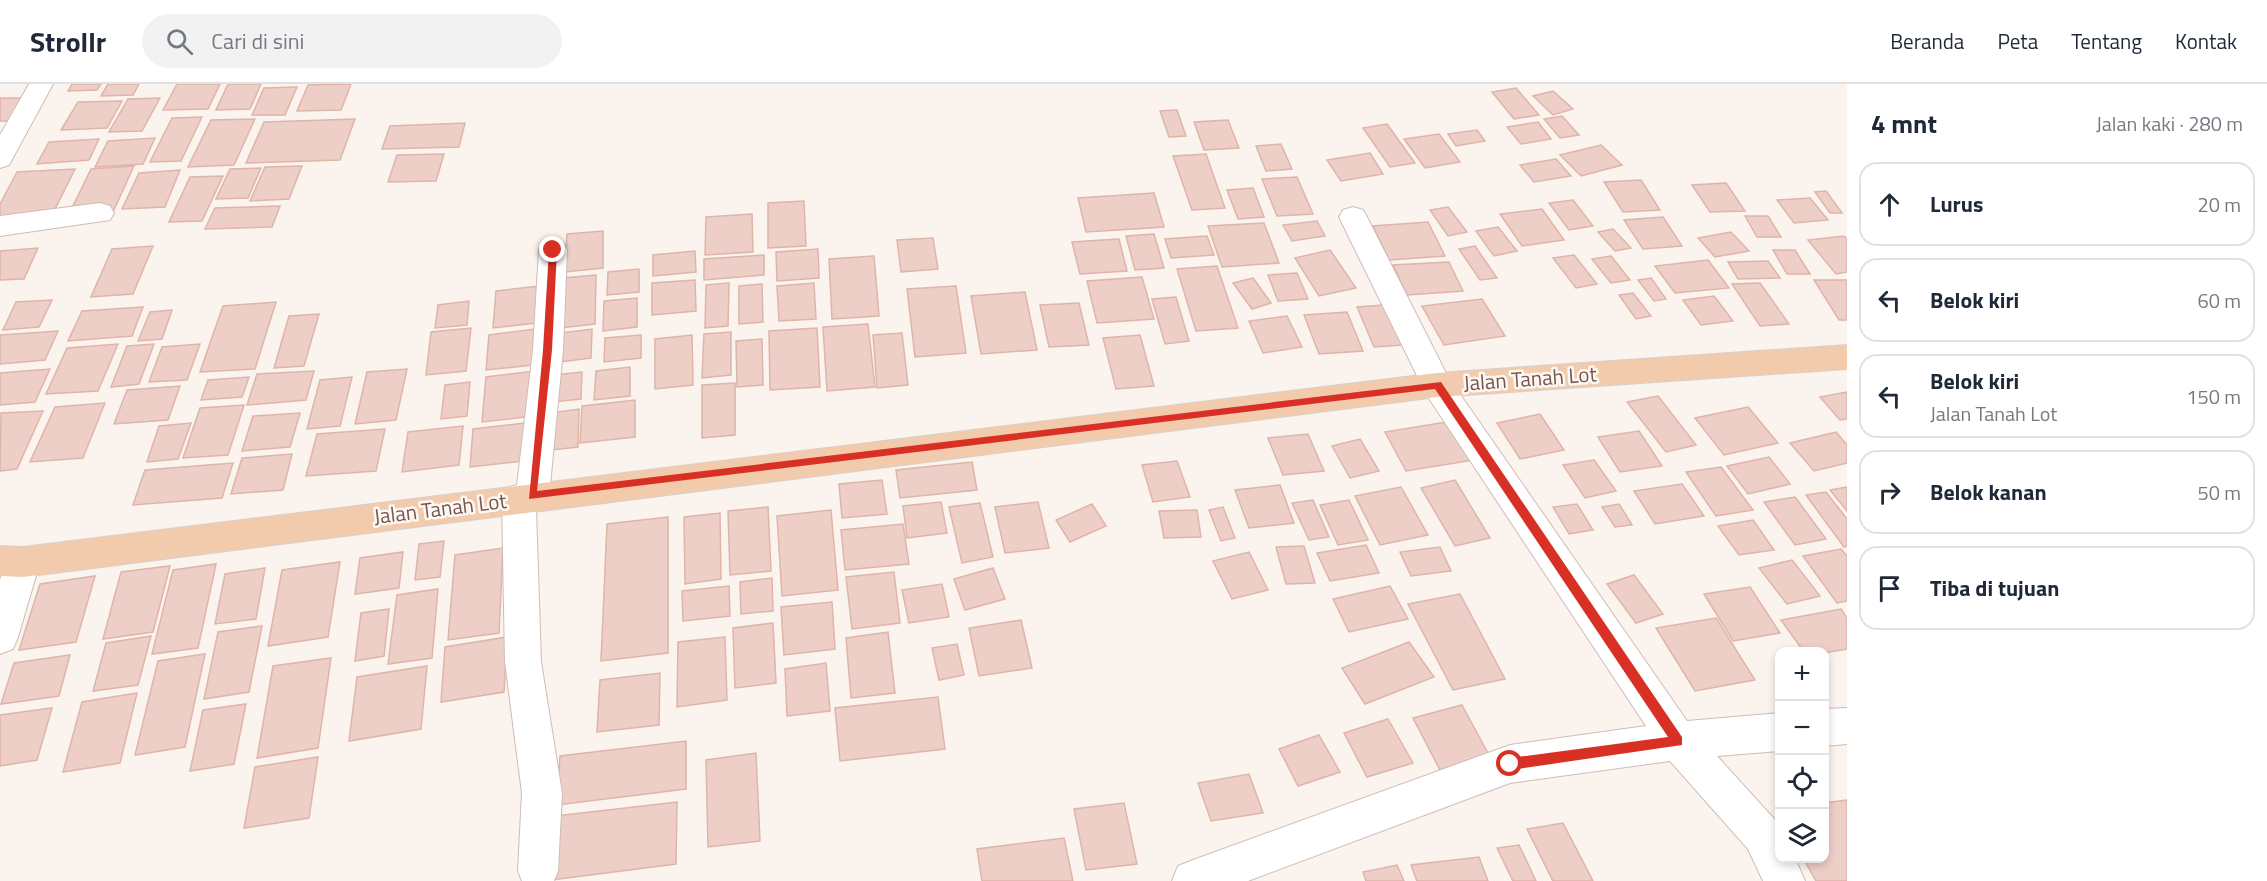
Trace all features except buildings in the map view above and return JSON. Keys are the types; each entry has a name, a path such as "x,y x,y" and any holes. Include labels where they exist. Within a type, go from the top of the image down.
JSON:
{"main road":[{"name":"Jalan Tanah Lot","path":"12,562 1437,385 1847,357"}],"street":[{"path":"0,159 41,84"},
{"path":"0,226 100,213"},
{"path":"1353,217 1437,385 1678,741 1762,835 1784,881"},
{"path":"538,871 542,794 523,662 525,497 548,350 553,250"},
{"path":"0,637 12,562"},
{"path":"1829,728 1847,726"},
{"path":"1193,881 1510,764 1678,741 1775,732"}],"route":[{"path":"553,250 548,350 532,496 1437,385 1678,741 1510,764"}]}
